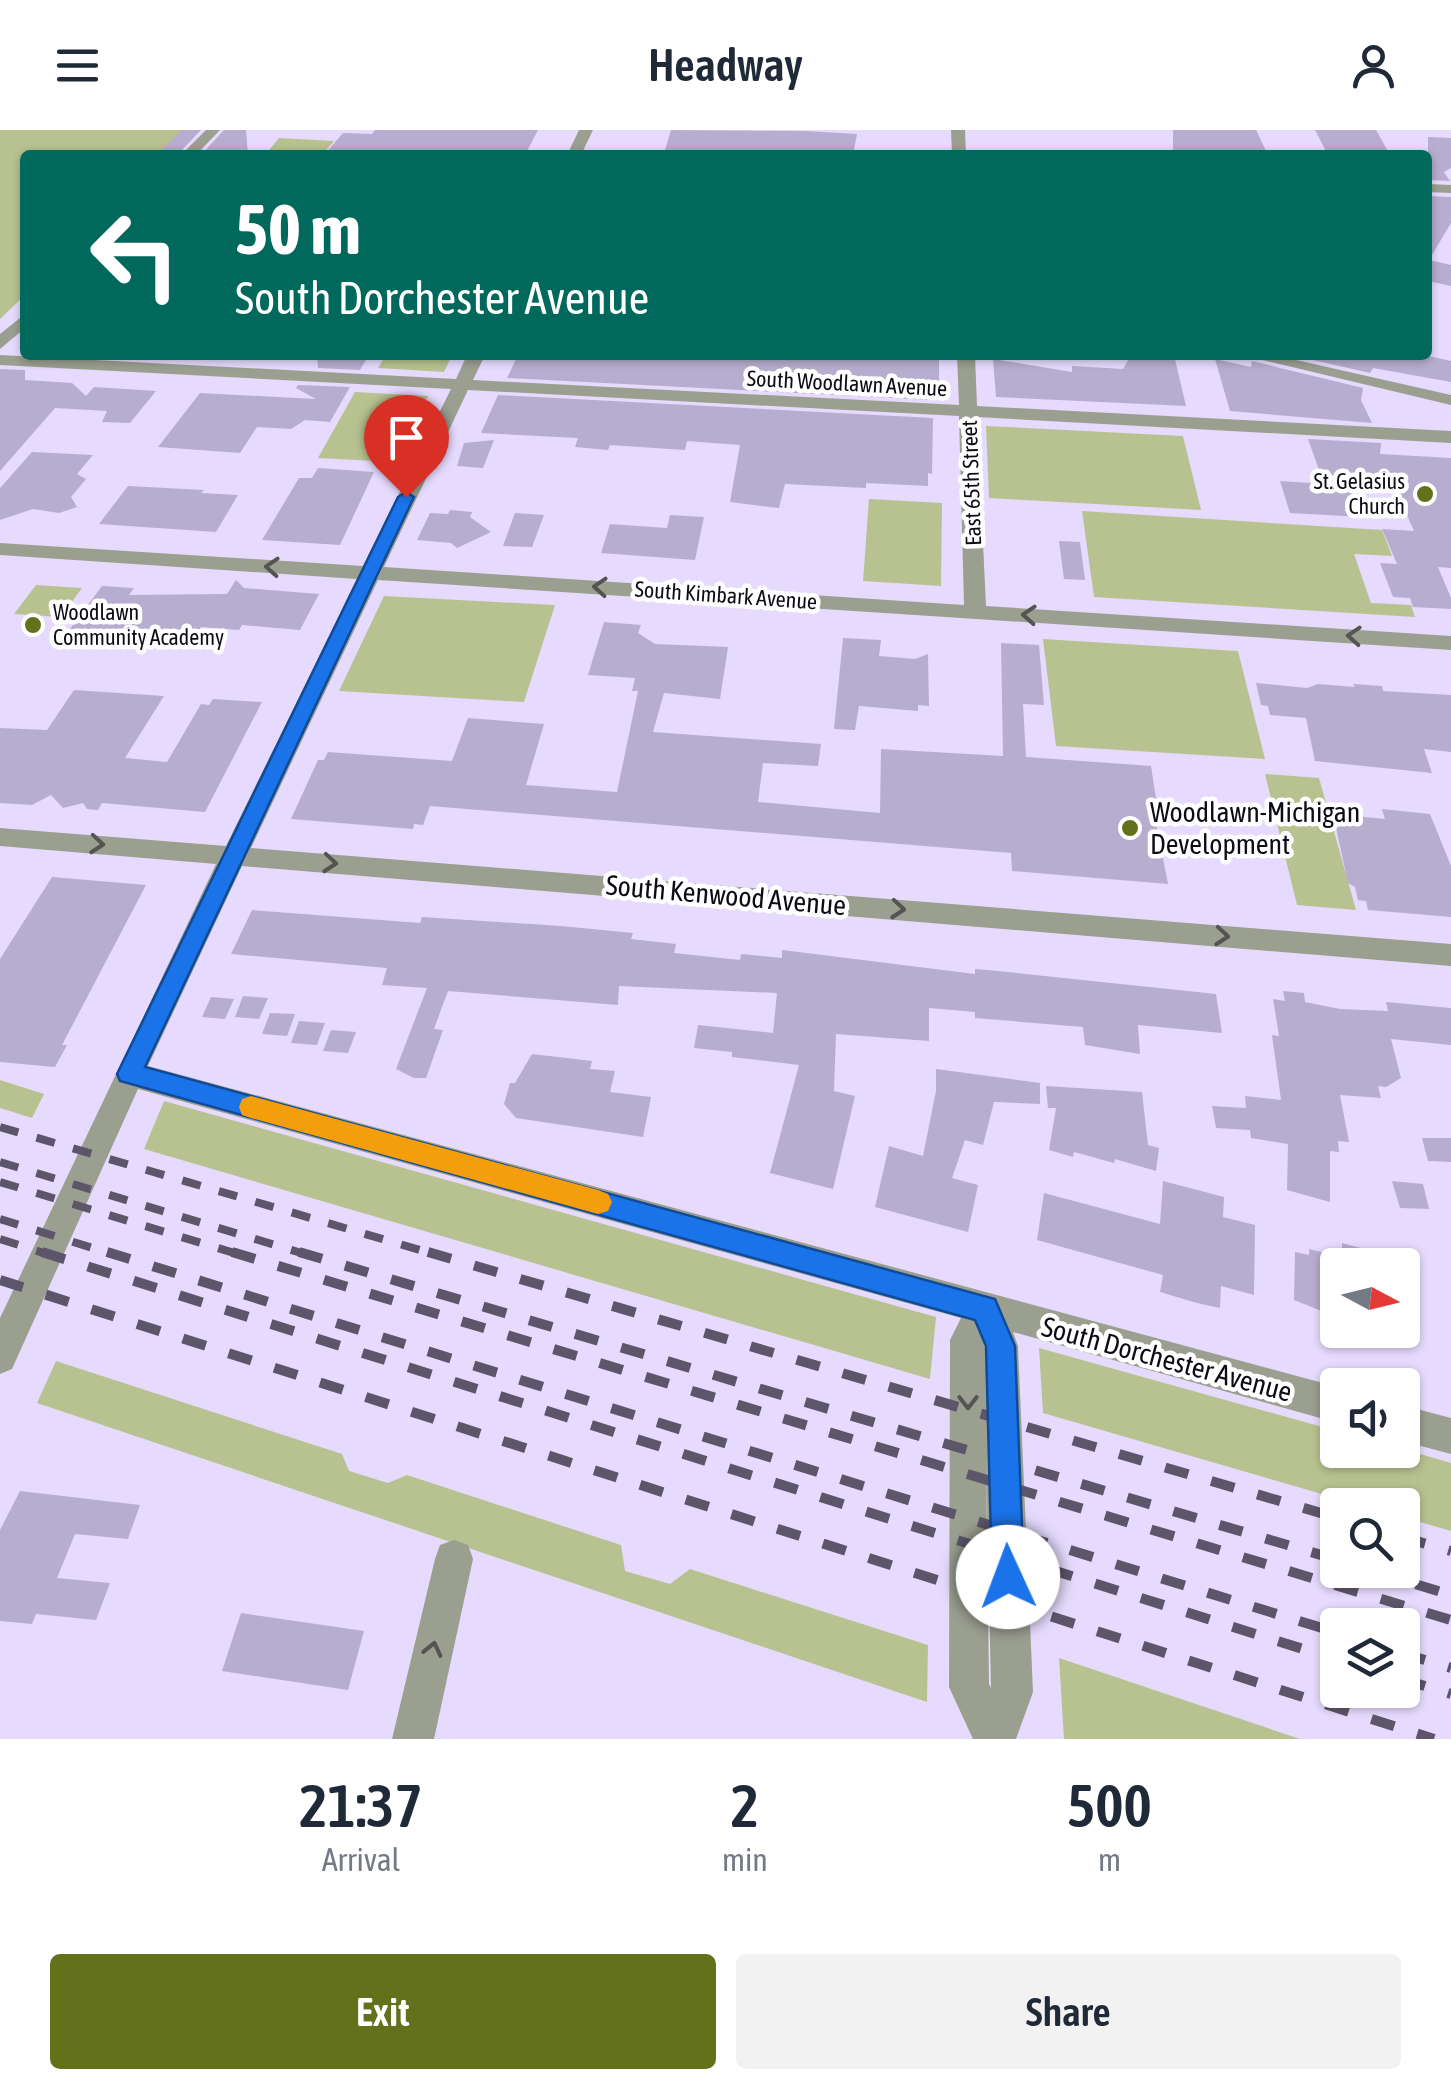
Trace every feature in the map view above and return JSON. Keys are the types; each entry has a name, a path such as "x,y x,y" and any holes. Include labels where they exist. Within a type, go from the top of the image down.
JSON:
{"street":[{"path":"193,150 213,130"},
{"path":"0,344 20,324"},
{"name":"South Woodlawn Avenue","path":"0,360 1451,437"},
{"path":"0,1357 233,855 474,360"},
{"name":"East 65th Street","path":"966,360 975,611"},
{"path":"1273,360 1451,400"},
{"name":"South Kimbark Avenue","path":"0,549 1451,643"},
{"name":"South Kenwood Avenue","path":"0,837 1451,954"},
{"name":"South Dorchester Avenue","path":"129,1074 1320,1401"},
{"path":"984,1309 968,1340 969,1687 995,1739"},
{"path":"1420,1428 1451,1436"},
{"path":"413,1739 454,1559"}],"green space":[{"path":"0,130 194,130 173,150 20,150 20,300 0,319"},
{"path":"279,138 334,141 326,150 269,150"},
{"path":"383,360 450,360 444,372 378,368"},
{"path":"355,392 428,396 395,462 318,458"},
{"path":"986,426 1183,436 1201,510 989,498"},
{"path":"869,499 942,503 941,586 863,581"},
{"path":"1082,511 1382,530 1392,556 1354,554 1371,603 1411,605 1415,617 1094,597"},
{"path":"36,585 82,588 61,617 14,614"},
{"path":"384,596 555,605 524,702 339,691"},
{"path":"1043,639 1238,651 1265,759 1056,746"},
{"path":"1265,774 1319,778 1356,910 1297,905"},
{"path":"0,1080 44,1094 32,1118 0,1108"},
{"path":"164,1101 936,1317 930,1379 144,1149"},
{"path":"1039,1348 1320,1426 1320,1468 1420,1468 1420,1454 1451,1463 1451,1531 1420,1522 1420,1488 1320,1488 1320,1493 1043,1413"},
{"path":"56,1361 342,1454 349,1471 388,1483 407,1475 621,1545 625,1571 670,1584 690,1569 928,1645 927,1702 37,1403"},
{"path":"1059,1658 1300,1739 1064,1739"}],"building":[{"path":"182,130 201,130 182,150 161,150"},
{"path":"224,130 246,130 248,150 206,150"},
{"path":"375,130 538,130 528,150 328,150 343,133 372,134"},
{"path":"671,130 857,134 854,150 665,150"},
{"path":"1173,130 1256,130 1266,150 1173,150"},
{"path":"1315,130 1376,130 1387,150 1325,150"},
{"path":"1428,137 1451,138 1451,168 1444,172 1450,181 1432,180 1432,150 1428,150"},
{"path":"1432,196 1451,197 1451,223 1432,255"},
{"path":"1432,261 1451,265 1451,286 1432,282"},
{"path":"1432,357 1451,361 1451,382 1373,368 1370,373 1313,360 1432,360"},
{"path":"317,360 366,360 360,370 318,368"},
{"path":"516,360 939,360 939,394 933,394 933,400 507,378"},
{"path":"993,360 1072,372 1072,366 1123,369 1128,360 1175,360 1186,406 996,397"},
{"path":"1215,360 1251,367 1252,361 1363,388 1361,400 1372,423 1230,411"},
{"path":"0,369 25,370 25,380 72,383 86,396 94,387 156,391 130,423 102,422 107,411 55,408 0,471"},
{"path":"350,387 330,422 305,420 291,429 257,427 240,453 158,447 200,393 316,399 296,388"},
{"path":"498,395 933,418 932,474 928,473 928,486 785,484 779,508 730,502 740,445 687,441 685,450 610,445 608,450 575,447 578,438 481,433"},
{"path":"1308,439 1381,443 1380,454 1451,458 1451,568 1438,567 1451,598 1451,609 1413,607 1410,598 1393,597 1380,563 1397,564 1382,529 1414,531 1392,481 1347,478 1362,517 1290,513 1280,481 1324,484"},
{"path":"494,440 483,468 457,466 464,443"},
{"path":"32,452 93,455 77,474 86,479 71,497 77,507 59,513 33,509 0,520 0,488"},
{"path":"318,468 374,472 340,545 262,540 299,478 312,478"},
{"path":"128,486 238,495 216,532 99,524"},
{"path":"450,510 472,512 470,517 491,532 457,548 451,543 417,540 430,513 448,514"},
{"path":"515,513 544,515 532,547 503,546"},
{"path":"670,515 704,517 695,560 601,553 610,524 667,528"},
{"path":"1059,541 1080,542 1085,580 1064,579"},
{"path":"236,580 244,588 319,594 300,630 242,625 239,630 201,627 189,646 145,644 143,648 105,645 112,635 67,633 102,586 134,588 129,595 227,594"},
{"path":"604,622 641,625 638,633 655,644 728,647 720,699 664,693 653,732 821,744 818,766 763,763 758,802 880,813 881,749 1003,756 1001,643 1039,645 1044,705 1023,704 1026,757 1151,766 1156,799 1152,802 1168,884 1012,871 1011,853 430,806 423,825 414,824 413,829 291,819 318,760 324,760 328,752 452,761 468,718 544,724 526,785 617,792 638,691 632,691 635,678 588,675"},
{"path":"843,638 881,640 879,656 915,659 928,654 929,706 918,705 918,711 859,706 855,730 834,729"},
{"path":"1256,683 1307,688 1318,684 1355,687 1353,684 1382,686 1383,691 1451,695 1451,752 1424,749 1432,773 1315,761 1306,718 1270,715 1268,706 1261,705"},
{"path":"74,690 164,696 125,758 167,762 201,704 209,705 213,699 262,702 205,812 102,803 98,810 87,809 83,803 63,808 51,795 32,805 0,803 0,728 47,730"},
{"path":"1382,809 1430,814 1451,866 1451,917 1368,910 1366,901 1358,900 1355,887 1348,883 1333,814 1385,819"},
{"path":"52,877 146,885 62,1045 67,1045 55,1067 0,1062 0,959"},
{"path":"252,910 420,923 422,917 561,926 633,933 631,939 676,944 674,953 740,960 741,954 782,958 782,950 975,974 975,969 1216,994 1222,1033 1138,1025 1140,1054 1085,1045 1083,1027 975,1018 975,1012 929,1008 929,1041 836,1034 834,1091 855,1096 833,1189 770,1173 799,1065 694,1048 698,1025 773,1033 777,993 619,986 618,1005 448,991 434,1029 443,1030 426,1078 414,1078 396,1069 427,988 382,985 387,968 231,954"},
{"path":"1283,991 1304,993 1305,1002 1340,1009 1388,1011 1386,1002 1451,1008 1451,1045 1391,1039 1401,1078 1386,1087 1378,1086 1381,1098 1340,1095 1349,1142 1338,1141 1339,1152 1330,1151 1330,1202 1287,1190 1288,1144 1251,1138 1250,1130 1216,1128 1212,1106 1246,1108 1245,1096 1281,1100 1272,1035 1279,1036 1273,999 1285,1001"},
{"path":"243,996 268,998 259,1019 235,1017"},
{"path":"211,997 234,999 225,1019 202,1017"},
{"path":"270,1013 295,1014 287,1036 262,1034"},
{"path":"299,1021 325,1023 317,1045 291,1043"},
{"path":"331,1030 356,1032 348,1053 323,1051"},
{"path":"532,1054 592,1061 590,1069 615,1071 610,1092 651,1097 643,1137 516,1118 504,1104 510,1083 515,1083"},
{"path":"936,1069 1040,1083 1040,1104 994,1102 983,1145 965,1140 952,1178 978,1185 968,1232 875,1207 889,1146 923,1156 936,1091"},
{"path":"1046,1086 1142,1092 1148,1145 1159,1148 1156,1171 1115,1159 1114,1163 1049,1150 1056,1108 1048,1108"},
{"path":"1422,1138 1451,1138 1451,1162 1428,1161"},
{"path":"1163,1181 1224,1197 1223,1217 1255,1225 1254,1295 1221,1286 1220,1308 1197,1303 1160,1292 1163,1275 1037,1240 1044,1193 1160,1224"},
{"path":"1392,1181 1423,1184 1429,1209 1400,1208"},
{"path":"1309,1249 1320,1252 1320,1310 1294,1300 1295,1252 1309,1255"},
{"path":"20,1491 140,1505 128,1539 75,1534 57,1578 110,1583 96,1620 36,1614 32,1624 0,1621 0,1530"},
{"path":"241,1613 364,1631 348,1690 222,1671"}],"railway":[{"path":"0,1127 437,1255"},
{"path":"0,1162 308,1255"},
{"path":"0,1182 241,1255"},
{"path":"0,1219 115,1255"},
{"path":"0,1239 50,1255"},
{"path":"42,1252 1320,1654"},
{"path":"107,1252 1320,1627"},
{"path":"232,1252 1451,1620"},
{"path":"299,1252 1320,1555"},
{"path":"428,1252 1320,1513"},
{"path":"0,1280 1434,1739"},
{"path":"1420,1542 1451,1551"},
{"path":"1420,1585 1451,1595"},
{"path":"1420,1659 1451,1668"},
{"path":"1420,1685 1451,1694"}],"slow traffic":[{"path":"251,1107 598,1202"}],"place":[{"name":"St. Gelasius Church","path":"1425,494"},
{"name":"Woodlawn Community Academy","path":"33,625"},
{"name":"Woodlawn-Michigan Development","path":"1130,828"}],"route":[{"path":"406,497 129,1074 984,1309 1001,1346 1008,1577"}]}
